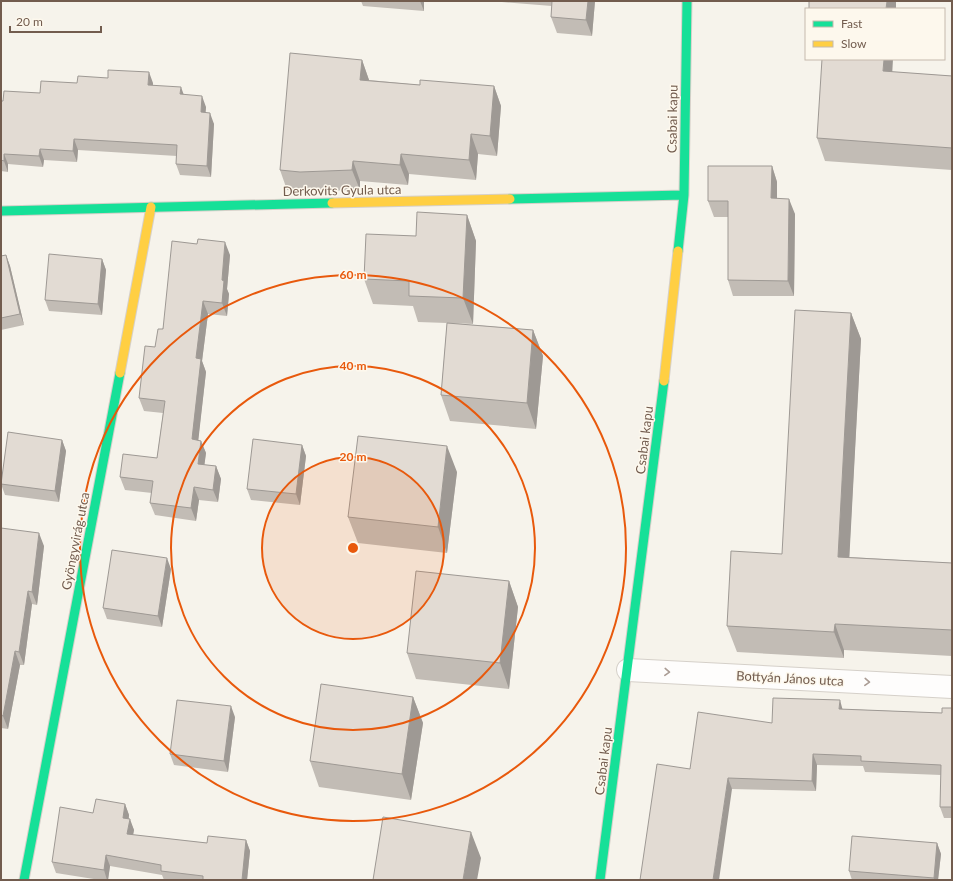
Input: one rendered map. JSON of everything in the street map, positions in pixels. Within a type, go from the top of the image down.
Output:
[{"type":"street","name":"Csabai kapu","points":[[600,880],[659,426],[684,196],[687,1]]},
{"type":"street","name":"Derkovits Gyula utca","points":[[1,211],[684,196]]},
{"type":"street","name":"Gyöngyvirág utca","points":[[24,880],[151,207]]},
{"type":"street","name":"Bottyán János utca","points":[[628,670],[952,686]]},
{"type":"building","points":[[552,1],[588,1],[586,20],[551,17]]},
{"type":"building","points":[[809,1],[887,1],[886,8],[809,8]]},
{"type":"building","points":[[290,53],[362,60],[360,80],[420,85],[420,80],[494,86],[490,136],[471,134],[469,160],[401,154],[400,165],[353,161],[352,170],[300,172],[280,170]]},
{"type":"building","points":[[822,60],[884,60],[883,71],[952,76],[952,148],[817,138]]},
{"type":"building","points":[[108,70],[149,72],[148,85],[181,87],[180,94],[202,96],[201,112],[210,113],[207,166],[176,164],[177,145],[74,139],[73,151],[40,149],[39,156],[4,154],[4,161],[1,160],[1,101],[3,101],[4,91],[40,93],[41,81],[77,83],[78,76],[108,78]]},
{"type":"building","points":[[708,166],[772,166],[771,198],[789,199],[788,281],[728,280],[728,201],[708,201]]},
{"type":"building","points":[[417,212],[467,215],[463,298],[409,296],[409,281],[364,279],[366,234],[416,236]]},
{"type":"building","points":[[198,239],[225,242],[222,280],[224,281],[222,303],[203,301],[196,358],[201,359],[192,439],[201,441],[198,464],[216,466],[213,490],[194,487],[191,508],[150,503],[153,481],[120,477],[123,454],[157,458],[165,401],[139,398],[145,346],[155,347],[158,329],[163,329],[172,241],[197,244]]},
{"type":"building","points":[[49,254],[102,259],[98,304],[45,300]]},
{"type":"building","points":[[6,255],[20,314],[1,318],[1,256]]},
{"type":"building","points":[[795,310],[851,313],[838,557],[952,563],[952,630],[835,624],[834,632],[727,626],[731,551],[782,554]]},
{"type":"building","points":[[447,323],[533,330],[527,403],[441,395]]},
{"type":"building","points":[[8,432],[62,440],[55,491],[1,484]]},
{"type":"building","points":[[358,436],[447,446],[438,527],[348,517]]},
{"type":"building","points":[[253,439],[302,445],[296,494],[247,489]]},
{"type":"building","points":[[1,528],[39,533],[32,592],[28,591],[19,652],[15,651],[3,716],[1,715]]},
{"type":"building","points":[[112,550],[167,558],[158,616],[103,608]]},
{"type":"building","points":[[416,571],[509,581],[500,663],[407,653]]},
{"type":"building","points":[[321,684],[413,697],[402,774],[310,761]]},
{"type":"building","points":[[773,698],[840,700],[839,709],[942,713],[942,708],[952,708],[952,807],[940,807],[941,765],[861,761],[861,756],[813,754],[812,781],[728,778],[713,880],[640,880],[657,764],[690,769],[698,712],[772,723]]},
{"type":"building","points":[[177,700],[231,706],[224,761],[170,754]]},
{"type":"building","points":[[96,799],[125,804],[123,818],[130,819],[127,834],[207,843],[208,836],[246,840],[242,880],[203,880],[203,876],[161,871],[161,865],[106,855],[104,870],[52,862],[60,807],[93,813]]},
{"type":"building","points":[[383,817],[471,832],[463,880],[373,880]]},
{"type":"building","points":[[852,836],[937,843],[934,878],[849,871]]},
{"type":"traffic: fast","points":[[678,251],[684,195],[687,1]]},
{"type":"traffic: fast","points":[[510,199],[684,195]]},
{"type":"traffic: fast","points":[[1,211],[332,203]]},
{"type":"traffic: fast","points":[[24,880],[120,373]]},
{"type":"traffic: fast","points":[[600,880],[664,381]]},
{"type":"traffic: slow","points":[[332,203],[510,199]]},
{"type":"traffic: slow","points":[[120,373],[151,207]]},
{"type":"traffic: slow","points":[[664,381],[678,251]]}]
